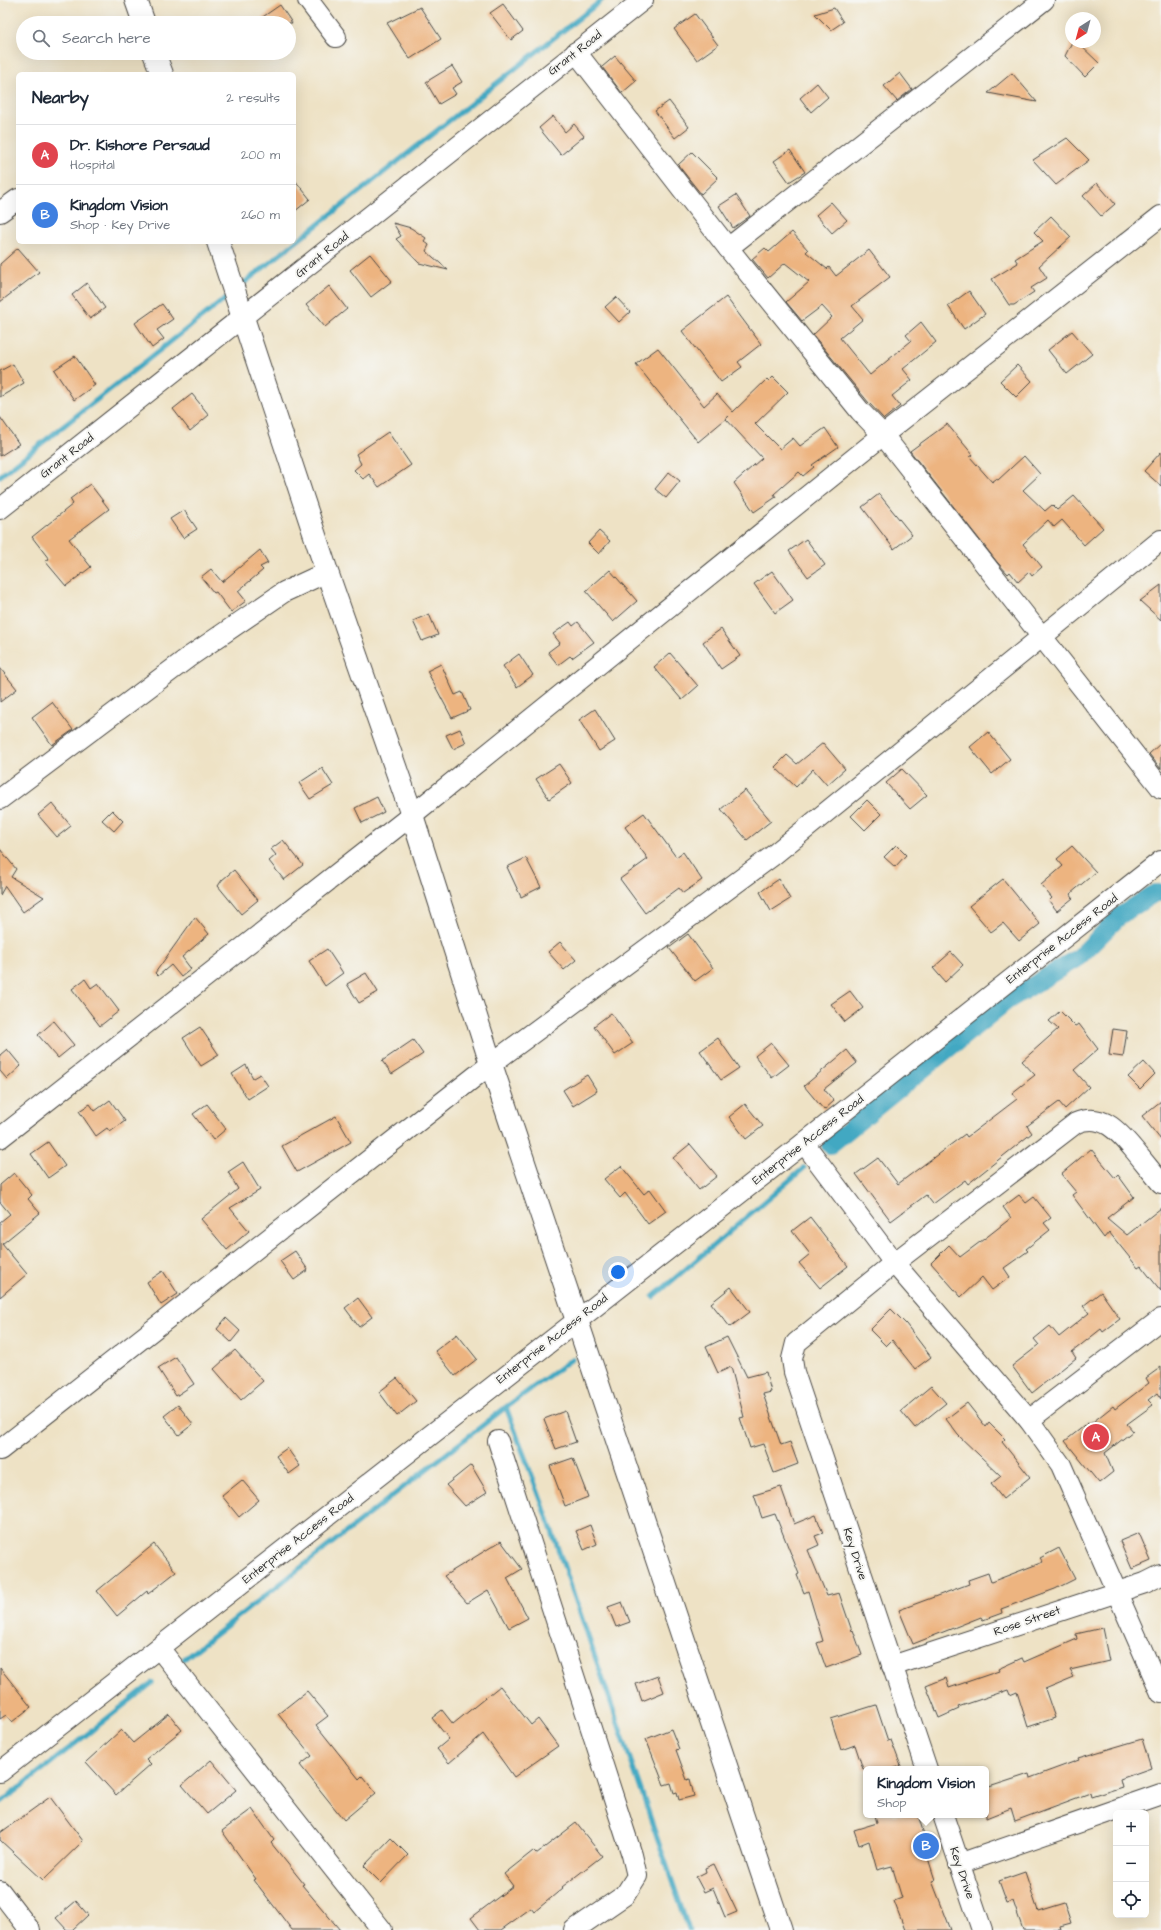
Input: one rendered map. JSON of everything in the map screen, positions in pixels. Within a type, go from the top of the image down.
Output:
[{"type":"main road","points":[[136,0],[142,16]]},
{"type":"main road","points":[[157,60],[161,72]]},
{"type":"main road","points":[[219,244],[327,572],[412,814],[492,1064],[781,1930]]},
{"type":"street","points":[[308,0],[336,37]]},
{"type":"street","name":"Grant Road","points":[[0,509],[643,0]]},
{"type":"street","points":[[728,248],[1044,0]]},
{"type":"street","points":[[576,52],[728,248],[860,411],[883,435],[1161,788]]},
{"type":"street","points":[[0,212],[16,201]]},
{"type":"street","points":[[0,1138],[412,814],[651,620],[1161,216]]},
{"type":"street","points":[[0,1450],[492,1064],[771,857],[1161,540]]},
{"type":"street","points":[[0,799],[189,657],[258,609],[284,592],[327,572]]},
{"type":"street","name":"Enterprise Access Road","points":[[0,1772],[1161,862]]},
{"type":"street","points":[[894,1263],[1076,1123],[1081,1121],[1099,1120],[1115,1128],[1161,1183]]},
{"type":"street","points":[[804,1143],[894,1263],[1029,1420],[1061,1465],[1161,1693]]},
{"type":"street","name":"Key Drive","points":[[894,1263],[800,1339],[793,1353],[793,1366],[926,1766]]},
{"type":"street","points":[[1029,1420],[1161,1319]]},
{"type":"street","points":[[498,1441],[632,1855],[637,1876],[625,1895],[574,1930]]},
{"type":"street","name":"Rose Street","points":[[892,1666],[1145,1583],[1161,1575]]},
{"type":"street","points":[[159,1648],[382,1930]]},
{"type":"street","points":[[959,1864],[1161,1794]]},
{"type":"street","name":"Key Drive","points":[[944,1818],[982,1930]]},
{"type":"street","points":[[0,1891],[30,1930]]},
{"type":"building","points":[[503,4],[523,31],[511,40],[490,13]]},
{"type":"building","points":[[280,5],[287,16],[264,16]]},
{"type":"building","points":[[420,7],[441,39],[410,59],[387,23]]},
{"type":"building","points":[[834,8],[843,22],[831,30],[815,14]]},
{"type":"building","points":[[695,14],[718,45],[697,60],[674,29]]},
{"type":"building","points":[[1069,48],[1083,48],[1099,63],[1085,77],[1065,56]]},
{"type":"building","points":[[615,56],[636,81],[622,93],[602,67]]},
{"type":"building","points":[[452,66],[462,82],[452,88],[456,94],[439,104],[426,82]]},
{"type":"building","points":[[900,73],[912,89],[897,101],[884,86]]},
{"type":"building","points":[[1012,73],[1037,102],[988,93]]},
{"type":"building","points":[[817,83],[828,97],[811,112],[800,98]]},
{"type":"building","points":[[669,101],[689,127],[675,138],[655,111]]},
{"type":"building","points":[[553,116],[565,132],[574,124],[584,136],[561,155],[539,128]]},
{"type":"building","points":[[1067,138],[1089,160],[1056,185],[1033,160]]},
{"type":"building","points":[[790,150],[805,172],[789,182],[774,161]]},
{"type":"building","points":[[692,152],[718,178],[701,194],[678,165]]},
{"type":"building","points":[[296,182],[310,199],[296,210]]},
{"type":"building","points":[[1097,183],[1115,204],[1101,216],[1083,196]]},
{"type":"building","points":[[736,195],[750,216],[733,228],[719,206]]},
{"type":"building","points":[[831,202],[847,220],[832,233],[816,215]]},
{"type":"building","points":[[1051,216],[1071,237],[1039,266],[1047,278],[1031,288],[1034,292],[1014,305],[1009,305],[992,279],[1018,263],[1015,259],[1043,241],[1034,232]]},
{"type":"building","points":[[393,223],[411,228],[426,238],[424,241],[429,245],[426,251],[448,270],[419,263],[396,239],[401,236]]},
{"type":"building","points":[[792,232],[808,250],[806,252],[827,269],[829,267],[836,276],[869,250],[890,277],[852,306],[863,319],[840,338],[870,375],[911,341],[906,335],[921,322],[936,342],[903,369],[912,380],[892,396],[900,406],[884,419],[813,335],[832,317],[822,306],[802,321],[786,302],[809,282],[785,263],[768,278],[752,259],[765,248],[769,252]]},
{"type":"building","points":[[18,248],[39,272],[0,302],[0,264]]},
{"type":"building","points":[[370,254],[392,281],[371,297],[350,270]]},
{"type":"building","points":[[87,283],[105,308],[90,319],[72,295]]},
{"type":"building","points":[[329,286],[347,309],[325,327],[306,305]]},
{"type":"building","points":[[969,291],[985,314],[964,329],[948,306]]},
{"type":"building","points":[[616,297],[630,312],[619,322],[605,307]]},
{"type":"building","points":[[726,297],[761,344],[738,362],[742,367],[721,382],[682,331]]},
{"type":"building","points":[[162,304],[173,319],[157,330],[164,339],[152,348],[135,323]]},
{"type":"building","points":[[1072,331],[1092,354],[1067,374],[1048,350]]},
{"type":"building","points":[[658,348],[704,406],[717,394],[733,412],[767,379],[769,381],[773,377],[788,392],[755,424],[780,449],[793,438],[800,446],[825,428],[838,447],[812,465],[814,467],[803,476],[799,472],[774,494],[776,497],[754,512],[734,483],[762,458],[726,419],[729,416],[698,442],[636,364]]},
{"type":"building","points":[[75,356],[95,385],[74,400],[54,370]]},
{"type":"building","points":[[13,364],[24,383],[0,397],[0,371]]},
{"type":"building","points":[[1017,365],[1032,381],[1016,397],[1000,381]]},
{"type":"building","points":[[192,394],[209,415],[190,431],[173,409]]},
{"type":"building","points":[[0,417],[19,444],[0,456]]},
{"type":"building","points":[[947,424],[973,455],[970,457],[992,482],[996,479],[998,480],[1024,456],[1040,474],[1023,490],[1045,511],[1052,505],[1057,510],[1074,496],[1103,528],[1084,545],[1062,520],[1054,527],[1048,520],[1023,544],[1042,567],[1032,576],[1029,572],[1018,582],[1010,572],[1008,574],[997,562],[910,451]]},
{"type":"building","points":[[388,432],[411,465],[379,487],[369,474],[363,479],[354,470],[361,464],[356,454]]},
{"type":"building","points":[[1161,452],[1161,486],[1144,471]]},
{"type":"building","points":[[669,472],[680,481],[666,498],[655,489]]},
{"type":"building","points":[[90,484],[109,509],[69,539],[91,567],[66,586],[45,561],[49,559],[32,537],[73,504],[70,499]]},
{"type":"building","points":[[879,494],[912,535],[894,549],[862,507]]},
{"type":"building","points":[[184,510],[197,529],[183,538],[170,519]]},
{"type":"building","points":[[599,531],[610,541],[599,554],[588,543]]},
{"type":"building","points":[[806,539],[825,565],[808,577],[789,551]]},
{"type":"building","points":[[260,550],[268,563],[260,567],[263,570],[238,591],[246,601],[231,612],[216,592],[214,593],[201,577],[211,569],[222,582]]},
{"type":"building","points":[[610,570],[637,601],[613,622],[586,591]]},
{"type":"building","points":[[772,571],[793,600],[775,613],[754,584]]},
{"type":"building","points":[[1161,585],[1161,620],[1140,601]]},
{"type":"building","points":[[429,614],[438,635],[422,641],[413,621]]},
{"type":"building","points":[[570,622],[573,626],[578,622],[594,642],[572,658],[570,656],[558,665],[548,652],[560,643],[553,634]]},
{"type":"building","points":[[721,629],[740,656],[721,669],[703,642]]},
{"type":"building","points":[[670,653],[698,686],[682,700],[654,667]]},
{"type":"building","points":[[519,654],[533,675],[517,687],[503,666]]},
{"type":"building","points":[[441,664],[455,695],[462,692],[470,710],[452,718],[427,671]]},
{"type":"building","points":[[0,668],[17,689],[0,702]]},
{"type":"building","points":[[52,702],[73,730],[52,745],[32,717]]},
{"type":"building","points":[[595,709],[615,741],[599,751],[579,720]]},
{"type":"building","points":[[460,729],[466,743],[453,749],[446,735]]},
{"type":"building","points":[[988,732],[1010,759],[992,774],[970,747]]},
{"type":"building","points":[[823,743],[845,769],[827,785],[813,769],[796,787],[775,767],[787,755],[797,764]]},
{"type":"building","points":[[1161,743],[1161,769],[1149,754]]},
{"type":"building","points":[[559,764],[572,783],[549,799],[536,779]]},
{"type":"building","points":[[322,768],[333,785],[310,799],[299,783]]},
{"type":"building","points":[[902,769],[927,795],[910,809],[886,783]]},
{"type":"building","points":[[745,790],[771,821],[747,840],[721,809]]},
{"type":"building","points":[[377,797],[384,812],[362,823],[355,808]]},
{"type":"building","points":[[867,800],[881,814],[865,830],[851,816]]},
{"type":"building","points":[[52,803],[71,826],[57,837],[38,815]]},
{"type":"building","points":[[112,810],[123,821],[114,831],[102,820]]},
{"type":"building","points":[[644,813],[676,857],[683,852],[702,880],[683,893],[679,888],[645,913],[620,879],[648,859],[625,827]]},
{"type":"building","points":[[283,840],[303,865],[284,880],[269,861],[276,855],[271,849]]},
{"type":"building","points":[[896,845],[906,855],[895,867],[884,857]]},
{"type":"building","points":[[1072,846],[1096,872],[1070,894],[1073,898],[1057,911],[1049,901],[1052,898],[1041,885],[1063,866],[1057,859]]},
{"type":"building","points":[[0,849],[16,869],[11,877],[44,897],[23,912],[5,886],[0,895]]},
{"type":"building","points":[[526,858],[541,887],[521,897],[507,867]]},
{"type":"building","points":[[234,870],[258,900],[241,914],[218,886],[222,880]]},
{"type":"building","points":[[779,879],[790,899],[771,911],[760,892]]},
{"type":"building","points":[[1003,879],[1040,924],[1019,941],[1003,923],[991,932],[969,906]]},
{"type":"building","points":[[195,917],[209,934],[182,957],[191,969],[181,977],[171,965],[158,976],[155,973]]},
{"type":"building","points":[[688,934],[713,968],[695,981],[669,948]]},
{"type":"building","points":[[560,942],[576,960],[564,970],[548,952]]},
{"type":"building","points":[[327,949],[343,973],[325,986],[309,961]]},
{"type":"building","points":[[951,952],[963,965],[945,982],[933,968]]},
{"type":"building","points":[[366,973],[378,992],[359,1003],[347,984]]},
{"type":"building","points":[[85,979],[91,988],[98,983],[119,1011],[100,1026],[72,989]]},
{"type":"building","points":[[850,991],[863,1008],[845,1022],[831,1004]]},
{"type":"building","points":[[1060,1011],[1075,1026],[1079,1024],[1098,1049],[1074,1070],[1089,1087],[1065,1109],[1059,1102],[1027,1126],[1032,1133],[968,1184],[965,1180],[933,1204],[926,1195],[891,1221],[856,1174],[878,1158],[898,1184],[965,1134],[967,1137],[1017,1099],[1012,1093],[1035,1075],[1022,1061],[1058,1029],[1049,1021]]},
{"type":"building","points":[[611,1013],[633,1043],[615,1055],[594,1026]]},
{"type":"building","points":[[54,1021],[74,1045],[58,1058],[38,1035]]},
{"type":"building","points":[[200,1027],[219,1055],[201,1066],[183,1038]]},
{"type":"building","points":[[1113,1029],[1127,1031],[1123,1057],[1109,1055]]},
{"type":"building","points":[[718,1038],[739,1068],[721,1080],[700,1051]]},
{"type":"building","points":[[413,1040],[423,1054],[392,1074],[382,1061]]},
{"type":"building","points":[[771,1043],[789,1065],[772,1078],[755,1056]]},
{"type":"building","points":[[7,1049],[21,1066],[7,1079],[0,1071],[0,1055]]},
{"type":"building","points":[[847,1050],[857,1063],[824,1089],[834,1101],[824,1110],[804,1086]]},
{"type":"building","points":[[1144,1062],[1155,1074],[1140,1089],[1128,1077]]},
{"type":"building","points":[[246,1065],[253,1078],[260,1074],[268,1086],[248,1099],[232,1074]]},
{"type":"building","points":[[587,1075],[597,1091],[573,1106],[563,1090]]},
{"type":"building","points":[[110,1100],[125,1121],[110,1132],[107,1128],[96,1136],[79,1111],[90,1104],[95,1111]]},
{"type":"building","points":[[1161,1101],[1161,1140],[1142,1116]]},
{"type":"building","points":[[207,1104],[226,1129],[213,1140],[193,1114]]},
{"type":"building","points":[[745,1104],[763,1126],[746,1139],[729,1117]]},
{"type":"building","points":[[336,1116],[351,1142],[297,1172],[282,1146]]},
{"type":"building","points":[[48,1142],[65,1166],[48,1178],[31,1154]]},
{"type":"building","points":[[690,1144],[717,1176],[699,1190],[673,1158]]},
{"type":"building","points":[[1091,1149],[1115,1178],[1118,1175],[1134,1197],[1107,1218],[1127,1235],[1161,1208],[1161,1291],[1141,1266],[1138,1268],[1109,1232],[1104,1238],[1072,1195],[1076,1192],[1061,1174]]},
{"type":"building","points":[[243,1162],[260,1190],[230,1208],[249,1231],[227,1250],[201,1219],[238,1189],[228,1172]]},
{"type":"building","points":[[621,1166],[644,1194],[650,1189],[666,1211],[648,1224],[625,1193],[620,1198],[604,1179]]},
{"type":"building","points":[[14,1173],[32,1195],[28,1199],[40,1213],[2,1244],[27,1274],[0,1297],[0,1222],[10,1214],[0,1202],[0,1185]]},
{"type":"building","points":[[1019,1195],[1026,1203],[1034,1197],[1051,1218],[1044,1223],[1050,1230],[1026,1249],[1028,1251],[1004,1268],[1010,1277],[992,1290],[982,1277],[961,1297],[931,1263],[949,1245],[960,1257],[988,1236],[1011,1218],[1003,1207]]},
{"type":"building","points":[[810,1217],[848,1266],[820,1288],[799,1263],[810,1254],[792,1231]]},
{"type":"building","points":[[295,1251],[308,1270],[294,1280],[280,1261]]},
{"type":"building","points":[[163,1271],[178,1294],[161,1305],[147,1282]]},
{"type":"building","points":[[731,1287],[750,1312],[730,1327],[711,1303]]},
{"type":"building","points":[[1101,1292],[1120,1319],[1103,1332],[1101,1329],[1072,1352],[1076,1358],[1032,1393],[1012,1366],[1039,1345],[1034,1339],[1050,1326],[1059,1337],[1089,1313],[1083,1306]]},
{"type":"building","points":[[358,1298],[372,1317],[359,1327],[345,1308]]},
{"type":"building","points":[[891,1309],[906,1324],[931,1357],[915,1369],[892,1340],[886,1346],[870,1330]]},
{"type":"building","points":[[226,1318],[240,1331],[231,1342],[217,1329]]},
{"type":"building","points":[[457,1334],[477,1359],[455,1376],[435,1351]]},
{"type":"building","points":[[727,1337],[747,1377],[766,1372],[771,1392],[763,1394],[781,1445],[790,1442],[798,1464],[774,1473],[763,1444],[750,1448],[740,1418],[744,1417],[731,1367],[718,1373],[706,1347]]},
{"type":"building","points":[[235,1350],[263,1381],[241,1400],[214,1369]]},
{"type":"building","points":[[176,1357],[194,1384],[176,1396],[158,1368]]},
{"type":"building","points":[[1161,1367],[1161,1399],[1157,1393],[1148,1400],[1153,1405],[1127,1424],[1133,1431],[1105,1453],[1113,1472],[1099,1483],[1065,1441],[1088,1423],[1089,1425],[1113,1406],[1115,1409],[1149,1383],[1146,1378]]},
{"type":"building","points":[[397,1378],[416,1401],[397,1416],[379,1392]]},
{"type":"building","points":[[931,1386],[946,1403],[915,1428],[901,1411]]},
{"type":"building","points":[[967,1403],[986,1427],[989,1423],[1005,1439],[1002,1442],[1030,1477],[1003,1499],[991,1484],[1001,1476],[958,1435],[946,1419]]},
{"type":"building","points":[[178,1405],[193,1424],[179,1435],[164,1416]]},
{"type":"building","points":[[565,1411],[576,1442],[556,1449],[544,1419]]},
{"type":"building","points":[[287,1448],[300,1466],[289,1474],[276,1456]]},
{"type":"building","points":[[573,1458],[588,1497],[565,1506],[550,1466]]},
{"type":"building","points":[[471,1465],[487,1492],[465,1506],[446,1485]]},
{"type":"building","points":[[242,1480],[259,1500],[239,1517],[222,1496]]},
{"type":"building","points":[[781,1487],[794,1524],[816,1515],[823,1533],[815,1536],[819,1545],[808,1550],[827,1596],[839,1593],[862,1655],[826,1668],[817,1643],[823,1641],[808,1591],[804,1593],[797,1575],[799,1574],[775,1514],[762,1518],[754,1495]]},
{"type":"building","points":[[590,1525],[597,1544],[584,1550],[576,1531]]},
{"type":"building","points":[[1139,1533],[1151,1561],[1132,1569],[1120,1541]]},
{"type":"building","points":[[501,1541],[522,1569],[507,1578],[528,1618],[509,1628],[488,1590],[467,1603],[444,1576]]},
{"type":"building","points":[[154,1544],[176,1572],[148,1594],[147,1591],[117,1616],[97,1591]]},
{"type":"building","points":[[1059,1548],[1075,1579],[1055,1589],[1001,1609],[1002,1613],[983,1620],[981,1617],[913,1644],[899,1610],[969,1584],[968,1580],[988,1573],[991,1582],[1043,1562],[1040,1558]]},
{"type":"building","points":[[622,1602],[630,1622],[616,1627],[608,1607]]},
{"type":"building","points":[[1102,1628],[1109,1661],[1070,1670],[1074,1677],[1045,1689],[1055,1718],[1028,1727],[1017,1692],[1010,1695],[1008,1690],[958,1707],[959,1709],[939,1718],[926,1686],[946,1678],[949,1688],[999,1671],[998,1669],[1022,1658],[1024,1662],[1077,1639],[1076,1634]]},
{"type":"building","points":[[0,1668],[31,1707],[12,1722],[6,1715],[0,1719]]},
{"type":"building","points":[[658,1676],[664,1692],[642,1701],[636,1684]]},
{"type":"building","points":[[500,1686],[531,1725],[538,1719],[558,1746],[514,1777],[483,1734],[449,1763],[437,1749],[449,1739],[432,1718],[442,1710],[453,1724]]},
{"type":"building","points":[[307,1691],[328,1716],[316,1725],[359,1779],[362,1776],[376,1793],[344,1820],[300,1765],[312,1756],[278,1714]]},
{"type":"building","points":[[876,1705],[888,1741],[891,1740],[901,1766],[863,1766],[863,1769],[855,1745],[841,1750],[831,1719]]},
{"type":"building","points":[[169,1714],[182,1730],[146,1759],[151,1764],[116,1795],[86,1762],[121,1730],[133,1743]]},
{"type":"building","points":[[671,1729],[679,1749],[676,1750],[687,1780],[690,1779],[694,1796],[679,1800],[677,1792],[674,1793],[671,1783],[664,1785],[646,1739]]},
{"type":"building","points":[[1142,1739],[1151,1768],[1120,1779],[1122,1787],[1091,1797],[1090,1793],[1015,1821],[1011,1808],[989,1817],[989,1787],[1029,1774],[1030,1778],[1079,1760],[1078,1758]]},
{"type":"building","points":[[211,1760],[236,1790],[207,1814],[182,1785]]},
{"type":"building","points":[[50,1797],[83,1841],[43,1880],[0,1840],[0,1833]]},
{"type":"building","points":[[252,1809],[274,1840],[271,1843],[304,1884],[302,1885],[340,1930],[292,1930],[254,1880],[256,1879],[222,1831]]},
{"type":"building","points":[[876,1818],[919,1818],[930,1854],[927,1855],[935,1880],[932,1881],[951,1930],[905,1930],[894,1901],[902,1898],[892,1866],[877,1870],[869,1841],[859,1845],[854,1830],[877,1823]]},
{"type":"building","points":[[576,1823],[602,1856],[562,1887],[563,1888],[534,1912],[531,1908],[501,1930],[480,1930],[471,1918],[513,1886],[504,1874],[533,1851],[536,1854]]},
{"type":"building","points":[[391,1838],[408,1855],[381,1883],[364,1866]]},
{"type":"building","points":[[714,1864],[737,1912],[725,1917],[713,1888],[704,1892],[696,1877],[706,1872],[705,1868]]},
{"type":"building","points":[[1025,1872],[1038,1911],[1064,1903],[1071,1924],[1060,1927],[1061,1930],[1023,1930],[1013,1901],[1007,1903],[999,1881]]},
{"type":"building","points":[[76,1901],[88,1915],[72,1930],[67,1930],[56,1918]]},
{"type":"waterway","points":[[296,242],[602,0]]},
{"type":"waterway","points":[[239,287],[293,244]]},
{"type":"waterway","points":[[0,476],[230,295]]},
{"type":"waterway","points":[[830,1145],[1007,1001],[1079,957],[1121,915],[1155,893],[1161,893]]},
{"type":"waterway","points":[[653,1297],[804,1168]]},
{"type":"waterway","points":[[184,1659],[506,1407],[572,1359]]},
{"type":"waterway","points":[[506,1407],[544,1508],[689,1930]]},
{"type":"waterway","points":[[0,1803],[152,1683]]},
{"type":"place","name":"Dr. Kishore Persaud","points":[[1096,1437]]},
{"type":"place","name":"Kingdom Vision","points":[[926,1846]]}]
